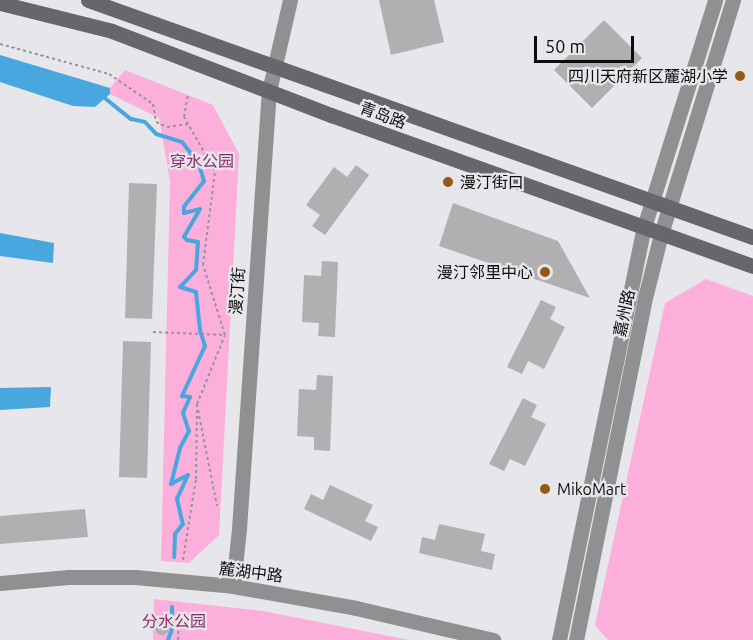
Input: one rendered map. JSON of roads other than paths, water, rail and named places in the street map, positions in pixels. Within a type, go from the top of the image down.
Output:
[{"type":"main road","name":"青岛路","points":[[88,0],[650,203],[753,237]]},
{"type":"main road","name":"青岛路","points":[[0,3],[112,31],[269,91],[753,266]]},
{"type":"street","name":"漫汀街","points":[[233,586],[239,529],[269,91],[290,0]]},
{"type":"street","name":"嘉州路","points":[[559,640],[644,227],[716,0]]},
{"type":"street","name":"嘉州路","points":[[576,640],[646,294],[669,209],[734,0]]},
{"type":"street","name":"麓湖中路","points":[[0,583],[69,577],[135,577],[233,586],[356,608],[493,640]]},
{"type":"water","points":[[0,55],[110,88],[110,94],[95,107],[73,106],[0,82]]},
{"type":"water","points":[[0,233],[54,243],[53,263],[0,256]]},
{"type":"water","points":[[51,387],[50,407],[0,410],[0,388]]},
{"type":"waterway","points":[[101,95],[131,119],[145,122],[156,134],[182,142],[199,164],[204,181],[184,207],[184,213],[200,209],[184,237],[187,240],[198,242],[196,270],[180,287],[196,292],[200,330],[205,346],[182,396],[190,397],[183,413],[189,431],[180,448],[171,484],[188,475],[177,499],[183,524],[175,534],[174,557]]},
{"type":"waterway","points":[[168,640],[172,629],[172,607]]},
{"type":"place","name":"四川天府新区麓湖小学","points":[[740,76]]},
{"type":"place","name":"漫汀街口","points":[[448,182]]},
{"type":"place","name":"漫汀邻里中心","points":[[545,272]]},
{"type":"place","name":"MikoMart","points":[[545,489]]},
{"type":"park label","name":"穿水公园","points":[[202,161]]},
{"type":"park label","name":"分水公园","points":[[174,621]]}]
